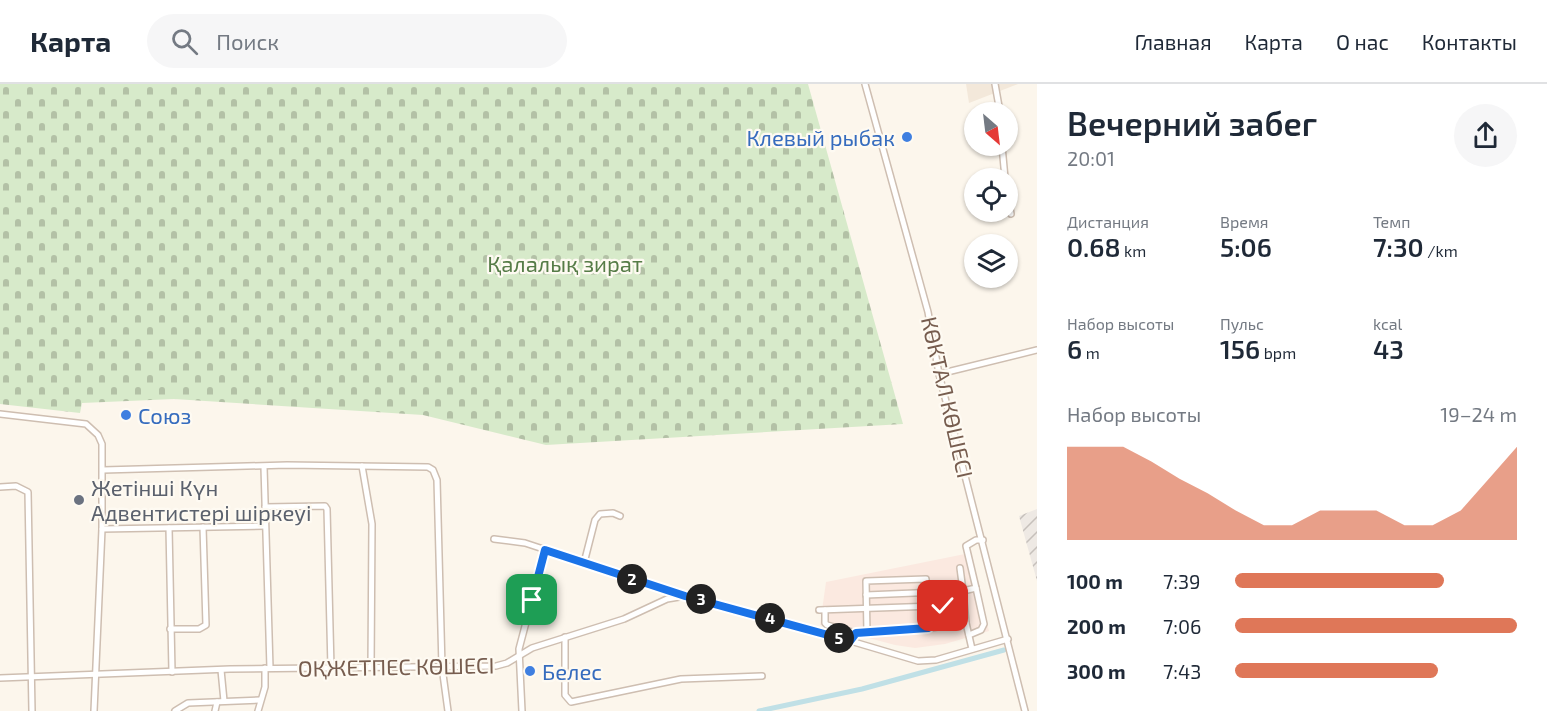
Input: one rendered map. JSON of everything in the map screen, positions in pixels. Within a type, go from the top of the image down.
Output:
[{"type":"street","name":"КӨКТАЛ КӨШЕСІ","points":[[865,84],[928,312],[939,374],[1025,711]]},
{"type":"street","points":[[995,84],[998,102]]},
{"type":"street","points":[[939,374],[1037,350]]},
{"type":"street","points":[[0,414],[86,424],[99,435],[103,470],[102,529],[94,711]]},
{"type":"street","points":[[103,470],[264,466],[428,467],[433,470],[438,480],[442,667],[448,711]]},
{"type":"street","points":[[258,711],[266,687],[268,668],[264,466]]},
{"type":"street","points":[[362,466],[372,524],[371,666]]},
{"type":"street","points":[[0,487],[16,486],[28,492],[32,711]]},
{"type":"street","points":[[265,507],[325,506],[327,509],[331,668]]},
{"type":"street","points":[[585,563],[595,520],[600,514],[620,516]]},
{"type":"street","points":[[102,529],[266,526]]},
{"type":"street","points":[[170,629],[199,629],[206,625],[203,527]]},
{"type":"street","points":[[169,528],[172,672]]},
{"type":"street","points":[[494,539],[525,543],[685,596],[918,661],[936,660],[1008,639]]},
{"type":"street","points":[[969,635],[981,630],[984,624],[966,546],[976,540],[983,540]]},
{"type":"street","points":[[522,711],[518,656],[545,550]]},
{"type":"street","points":[[960,568],[966,623],[972,649]]},
{"type":"street","points":[[867,633],[866,581],[925,578],[928,592],[928,628]]},
{"type":"street","points":[[866,595],[963,591],[976,588]]},
{"type":"street","name":"ОҚЖЕТПЕС КӨШЕСІ","points":[[0,678],[95,676],[221,669],[502,665],[532,648],[624,619],[667,599],[685,596]]},
{"type":"street","points":[[964,605],[822,610],[827,626],[856,633],[966,623]]},
{"type":"street","points":[[850,641],[856,633]]},
{"type":"street","points":[[566,638],[565,695],[571,702],[681,679],[762,675]]},
{"type":"street","points":[[215,711],[220,702],[221,669]]},
{"type":"street","points":[[175,711],[188,703],[260,700]]},
{"type":"shaded area","points":[[966,84],[1018,84],[972,102],[969,102]]},
{"type":"shaded area","points":[[1037,509],[1037,581],[1019,516]]},
{"type":"shaded area","points":[[970,553],[989,631],[945,644],[915,648],[820,625],[826,582]]},
{"type":"green space","name":"Қалалық зират","points":[[0,84],[808,84],[903,424],[546,445],[423,415],[174,399],[82,403],[80,413],[0,404]]},
{"type":"waterway","points":[[759,711],[862,689],[1004,650]]},
{"type":"place","name":"Клевый рыбак","points":[[907,137]]},
{"type":"place","name":"Союз","points":[[126,415]]},
{"type":"place","name":"Жетінші Күн Адвентистері шіркеуі","points":[[79,500]]},
{"type":"place","name":"Белес","points":[[530,671]]},
{"type":"route","points":[[532,600],[545,550],[685,596],[850,641],[856,633],[928,628],[928,607],[943,606]]}]
